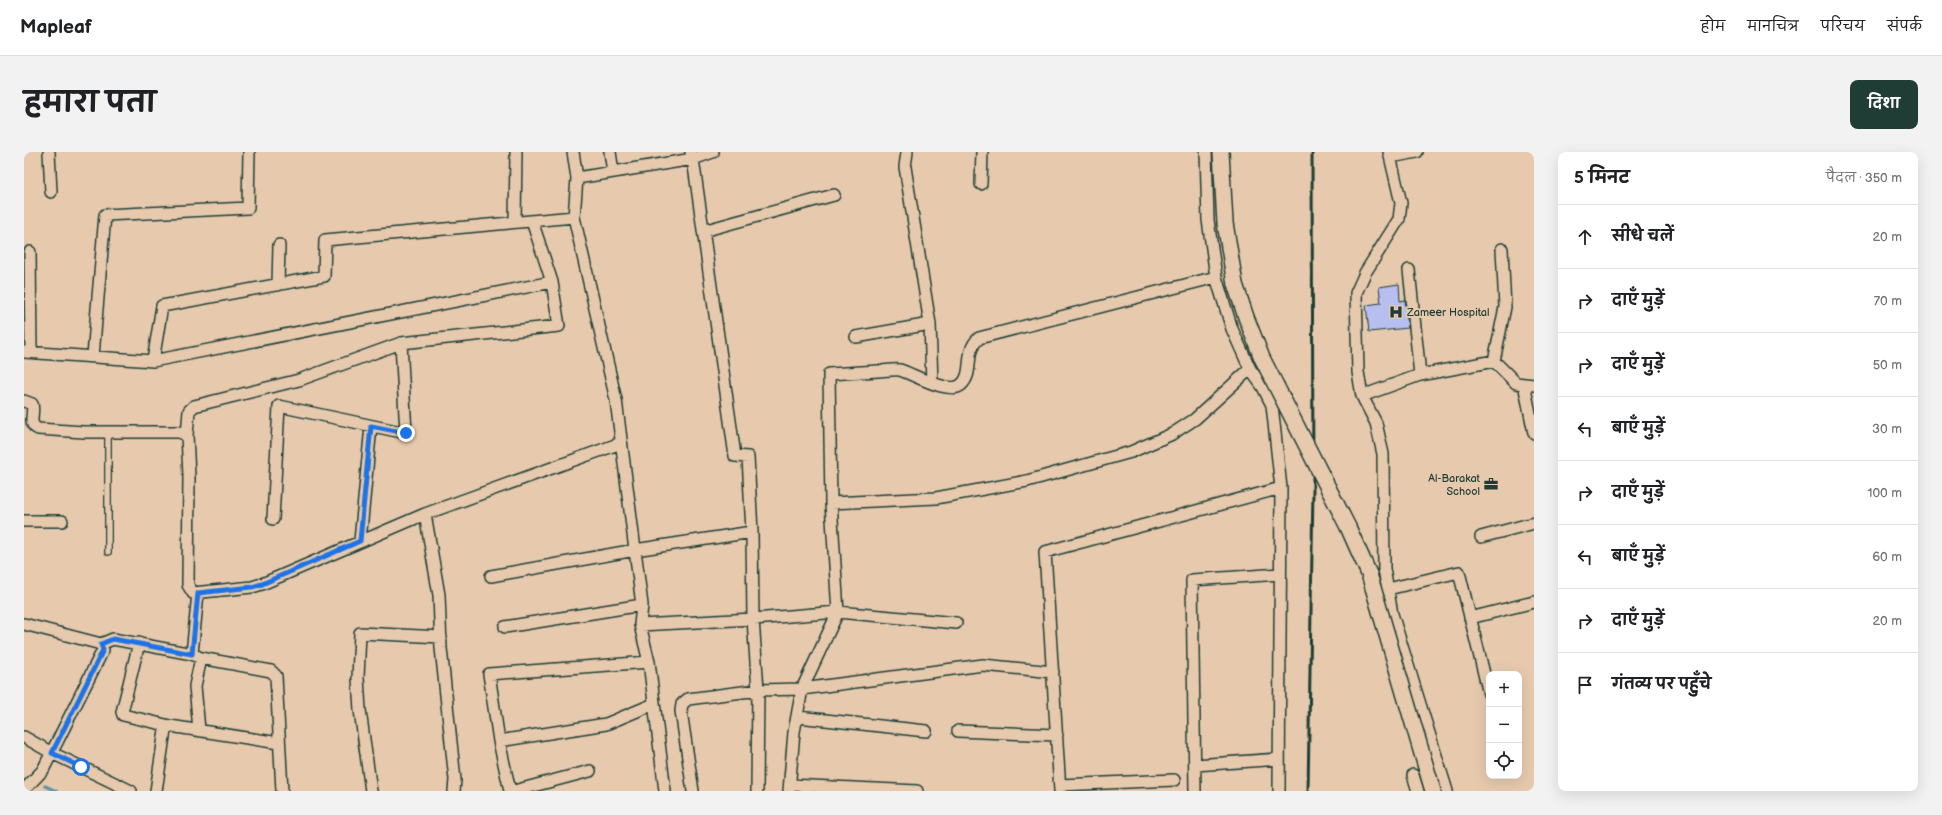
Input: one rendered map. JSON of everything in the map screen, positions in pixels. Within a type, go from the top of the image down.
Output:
[{"type":"main road","points":[[1221,152],[1225,223],[1235,284],[1246,318],[1262,358],[1348,527],[1369,574],[1433,791]]},
{"type":"street","points":[[49,152],[51,192]]},
{"type":"street","points":[[93,356],[104,215],[248,208],[249,152]]},
{"type":"street","points":[[515,222],[516,152]]},
{"type":"street","points":[[572,152],[577,178],[574,217],[616,400],[642,605],[640,625],[649,662],[665,791]]},
{"type":"street","points":[[610,152],[613,172]]},
{"type":"street","points":[[577,178],[713,152]]},
{"type":"street","points":[[907,152],[905,167],[930,324],[932,383]]},
{"type":"street","points":[[981,184],[982,152]]},
{"type":"street","points":[[1206,152],[1208,220],[1216,277],[1232,329],[1250,369],[1263,387],[1272,406],[1281,488],[1279,791]]},
{"type":"street","points":[[1417,152],[1390,155],[1401,203],[1398,219],[1365,274],[1356,293],[1358,372],[1362,396],[1376,423],[1383,454],[1384,568],[1392,614],[1447,791]]},
{"type":"street","points":[[692,155],[735,456],[748,457],[752,532],[753,619],[758,690],[757,791]]},
{"type":"street","points":[[703,230],[834,194]]},
{"type":"street","points":[[153,361],[162,306],[324,276],[325,240],[574,217]]},
{"type":"street","points":[[532,220],[552,282],[559,326],[401,343],[299,380],[194,406],[189,411],[187,435],[189,476],[188,585],[193,593],[198,593],[252,587],[262,584],[425,514],[621,443]]},
{"type":"street","points":[[278,284],[279,245]]},
{"type":"street","points":[[1494,362],[1505,307],[1502,249]]},
{"type":"street","points":[[30,252],[27,352],[153,361],[552,282]]},
{"type":"street","points":[[1409,270],[1420,375]]},
{"type":"street","points":[[917,791],[790,788],[794,732],[802,689],[838,612],[831,503],[829,374],[898,370],[932,383],[952,388],[960,386],[967,377],[970,351],[974,343],[979,338],[1216,277]]},
{"type":"street","points":[[856,338],[930,324]]},
{"type":"street","points":[[273,519],[279,406],[406,433],[401,343]]},
{"type":"street","points":[[1362,396],[1420,375],[1494,362]]},
{"type":"street","points":[[1494,362],[1516,383],[1529,384],[1534,433]]},
{"type":"street","points":[[831,503],[936,498],[1027,481],[1131,452],[1172,434],[1195,419],[1250,369]]},
{"type":"street","points":[[24,401],[32,404],[32,423],[34,427],[38,429],[108,432],[179,432],[187,435]]},
{"type":"street","points":[[360,541],[371,426]]},
{"type":"street","points":[[1174,780],[1060,788],[1045,552],[1281,488]]},
{"type":"street","points":[[425,514],[439,595],[441,637],[455,780],[454,791]]},
{"type":"street","points":[[24,521],[62,521]]},
{"type":"street","points":[[1481,537],[1534,523]]},
{"type":"street","points":[[491,576],[635,550],[752,532]]},
{"type":"street","points":[[1388,589],[1459,572],[1486,682]]},
{"type":"street","points":[[1194,791],[1195,766],[1192,580],[1280,574]]},
{"type":"street","points":[[198,593],[195,686],[199,730]]},
{"type":"street","points":[[1470,618],[1534,602]]},
{"type":"street","points":[[505,628],[642,605]]},
{"type":"street","points":[[640,625],[753,619],[838,612],[956,623]]},
{"type":"street","points":[[24,624],[101,644],[113,639],[274,672],[277,679],[278,743],[282,791]]},
{"type":"street","points":[[371,791],[360,710],[358,670],[360,633],[441,637]]},
{"type":"street","points":[[24,790],[38,777],[52,753],[103,650],[101,644]]},
{"type":"street","points":[[139,644],[122,712],[123,715],[170,726],[278,743]]},
{"type":"street","points":[[510,791],[499,742],[489,674],[649,662]]},
{"type":"street","points":[[693,791],[681,711],[682,704],[688,699],[696,696],[758,690],[802,689],[983,665],[1053,672]]},
{"type":"street","points":[[499,742],[606,724],[654,704]]},
{"type":"street","points":[[798,717],[926,731]]},
{"type":"street","points":[[156,791],[165,730],[170,726]]},
{"type":"street","points":[[958,731],[1057,735]]},
{"type":"street","points":[[24,737],[52,753],[131,791]]},
{"type":"street","points":[[1195,766],[1279,759]]},
{"type":"street","points":[[514,791],[590,771]]},
{"type":"street","points":[[1413,775],[1418,791]]},
{"type":"lane","points":[[108,432],[108,552]]},
{"type":"building","points":[[1399,284],[1400,301],[1405,300],[1408,328],[1369,332],[1366,305],[1381,303],[1379,287]]},
{"type":"waterway","points":[[45,786],[56,791]]},
{"type":"railway","points":[[1308,791],[1313,490],[1312,152]]},
{"type":"place","name":"Zameer Hospital","points":[[1396,312]]},
{"type":"place","name":"Al-Barakat School","points":[[1491,484]]},
{"type":"route","points":[[81,767],[52,753],[103,650],[101,644],[113,639],[192,654],[191,651],[198,593],[252,587],[262,584],[360,541],[371,426],[406,433]]}]
